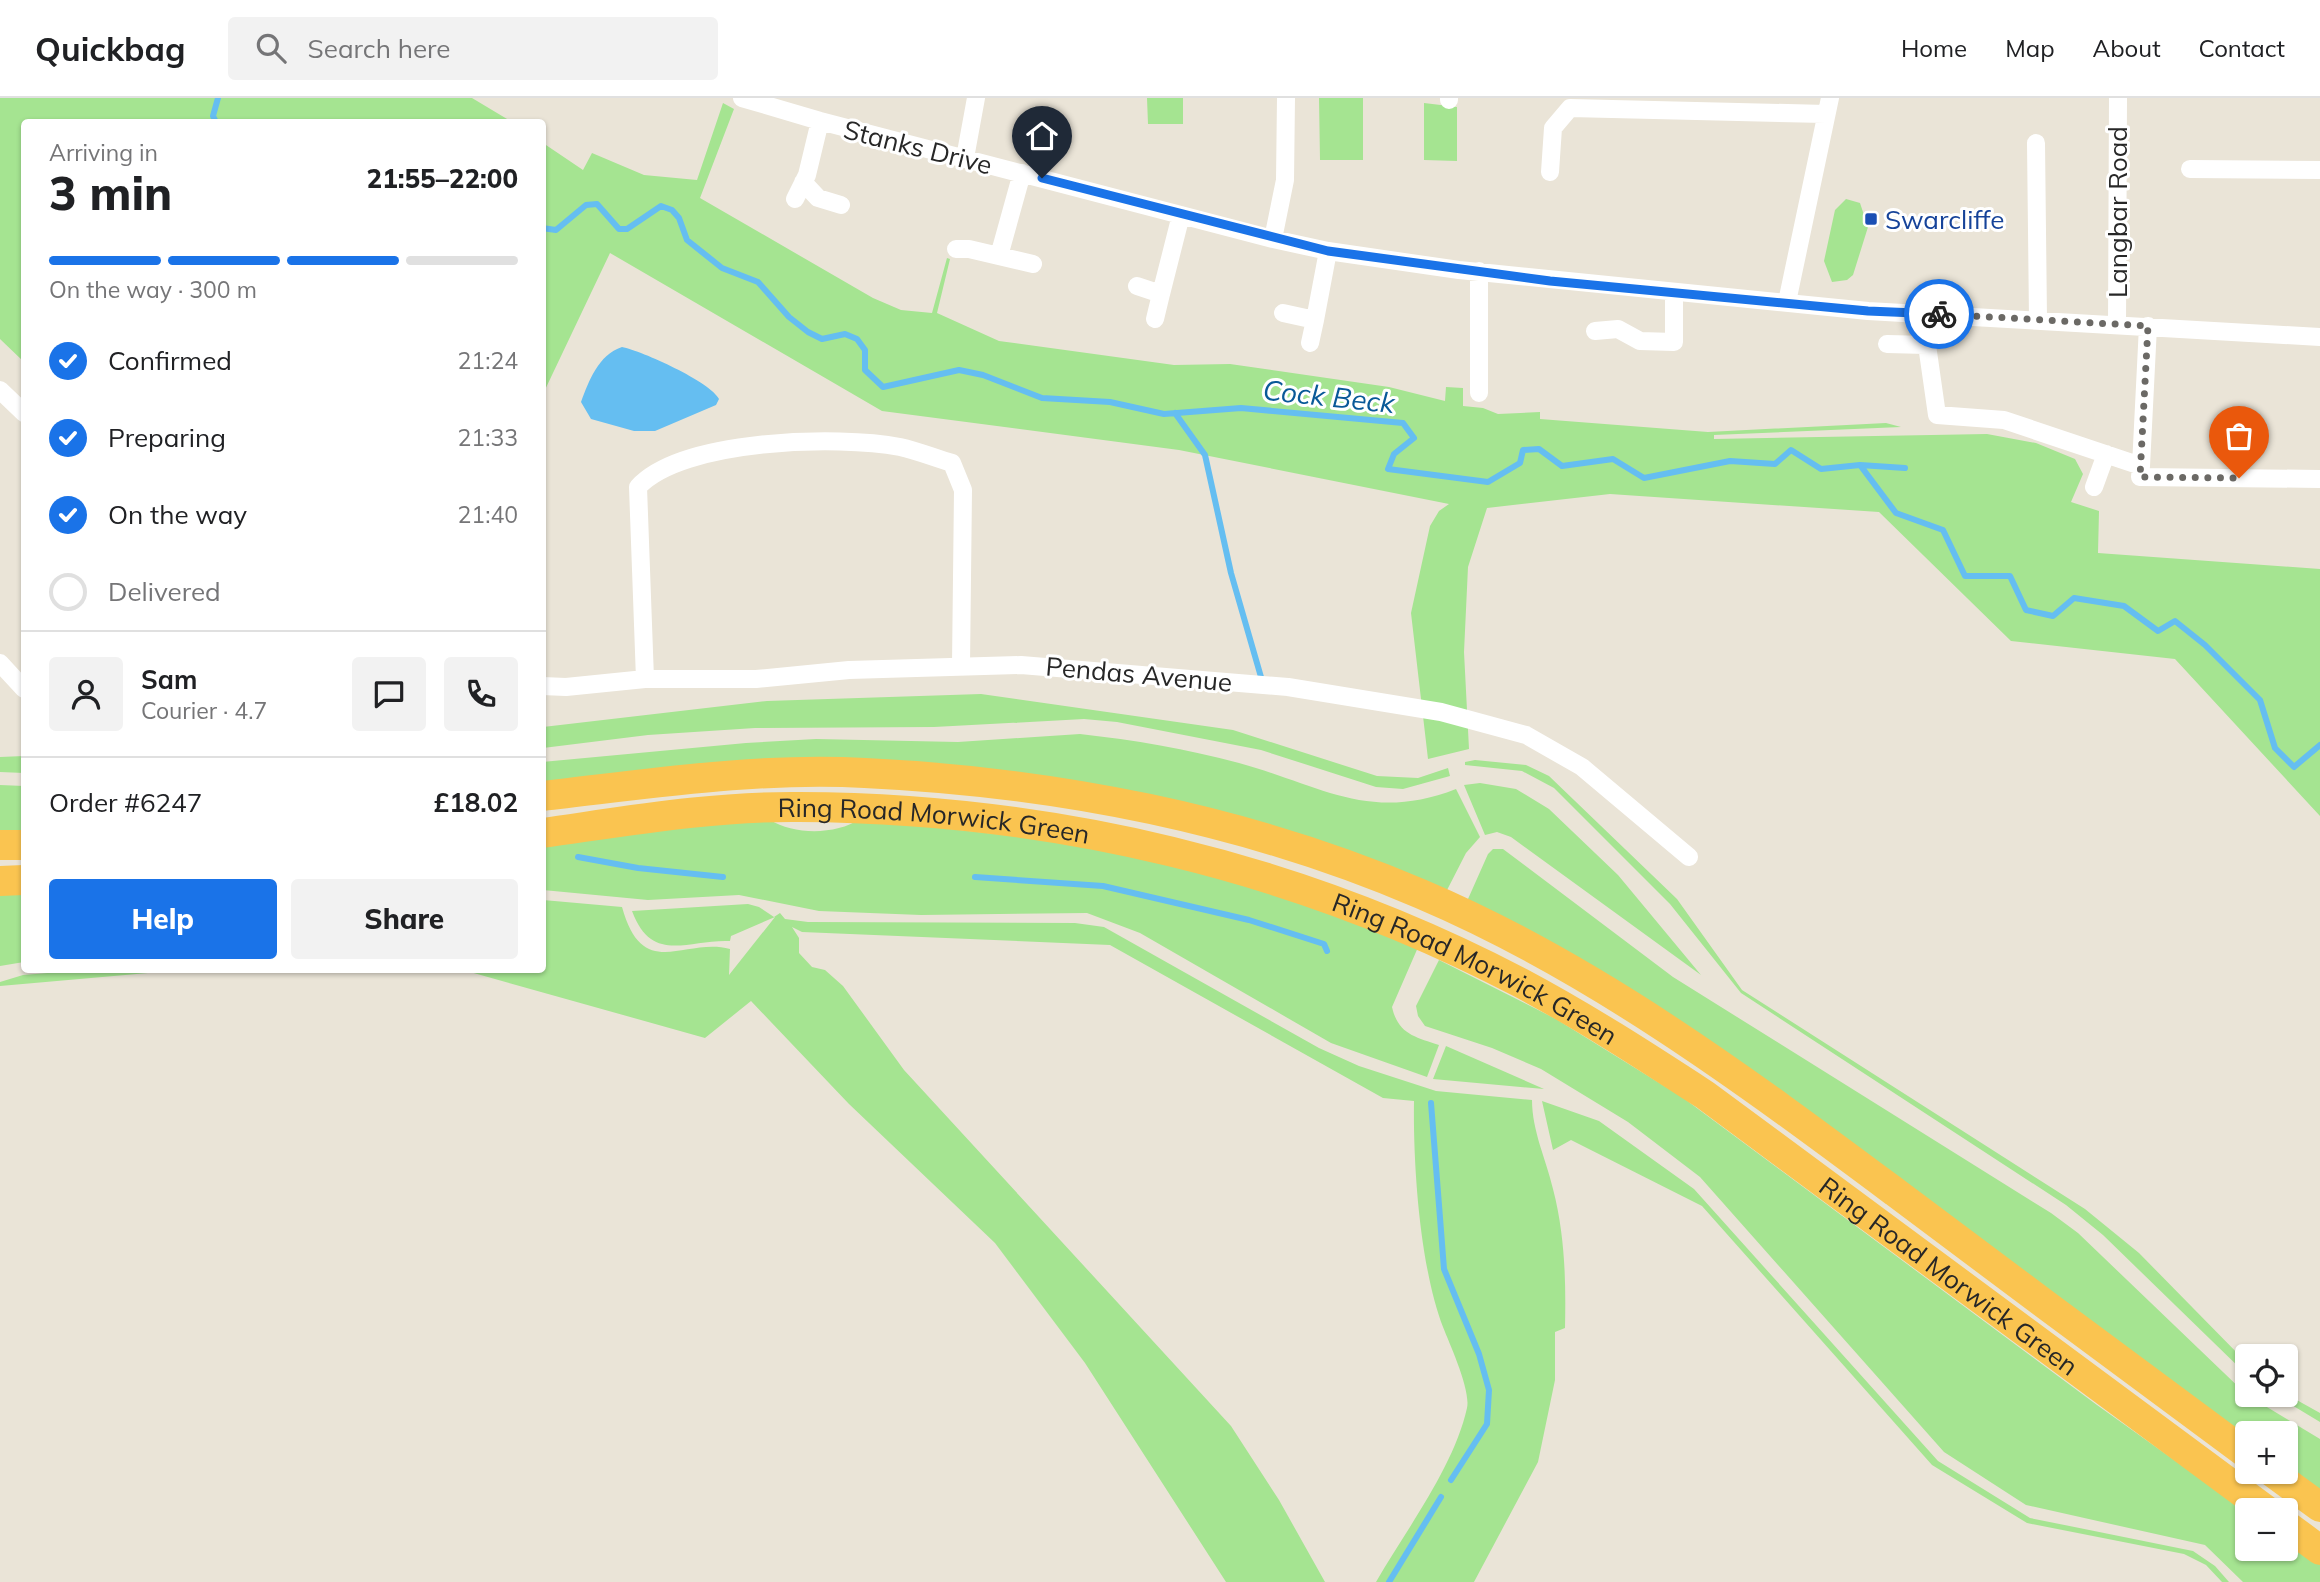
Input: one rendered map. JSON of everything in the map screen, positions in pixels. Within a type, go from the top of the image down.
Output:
[{"type":"highway","name":"Ring Road Morwick Green","points":[[546,796],[740,774],[861,772],[998,783],[1113,802],[1263,836],[1419,892],[1503,932],[1669,1031],[1791,1114],[2235,1445]]},
{"type":"highway","name":"Ring Road Morwick Green","points":[[546,832],[693,812],[797,807],[892,810],[1017,821],[1114,837],[1211,860],[1339,901],[1520,982],[1612,1034],[1705,1095],[2250,1498]]},
{"type":"highway","points":[[0,845],[21,845]]},
{"type":"highway","points":[[0,881],[21,880]]},
{"type":"highway","points":[[2288,1484],[2320,1507]]},
{"type":"highway","points":[[2298,1534],[2320,1550]]},
{"type":"street","name":"Stanks Drive","points":[[742,98],[820,121],[1328,251],[1674,293],[1868,311],[2320,337]]},
{"type":"street","points":[[965,158],[976,98]]},
{"type":"street","points":[[1273,239],[1284,180],[1286,98]]},
{"type":"street","name":"Langbar Road","points":[[2117,325],[2118,98]]},
{"type":"street","points":[[1550,172],[1553,128],[1570,108],[1682,104],[1828,106],[1787,302]]},
{"type":"street","points":[[795,199],[803,182],[820,121]]},
{"type":"street","points":[[2036,143],[2038,319]]},
{"type":"street","points":[[2190,169],[2320,170]]},
{"type":"street","points":[[999,256],[1023,173]]},
{"type":"street","points":[[803,182],[818,198],[841,205]]},
{"type":"street","points":[[1155,319],[1181,215]]},
{"type":"street","points":[[956,249],[1033,264]]},
{"type":"street","points":[[1310,343],[1328,251]]},
{"type":"street","points":[[1479,271],[1479,393]]},
{"type":"street","points":[[1137,286],[1161,294]]},
{"type":"street","points":[[1595,331],[1618,329],[1640,341],[1674,342],[1674,293]]},
{"type":"street","points":[[1283,313],[1315,320]]},
{"type":"street","points":[[2148,326],[2140,477],[2320,479]]},
{"type":"street","points":[[1887,344],[1927,345],[1937,415],[2004,420],[2141,466]]},
{"type":"street","points":[[0,390],[21,410]]},
{"type":"street","points":[[645,679],[638,487],[648,475],[699,455],[745,445],[803,441],[899,447],[951,463],[964,490],[961,665]]},
{"type":"street","points":[[2094,487],[2106,454]]},
{"type":"street","points":[[0,663],[21,685]]},
{"type":"street","name":"Pendas Avenue","points":[[546,686],[566,687],[645,679],[756,679],[849,670],[961,665],[1021,665],[1275,686],[1454,715],[1527,734],[1582,767],[1689,858]]},
{"type":"green space","points":[[0,98],[472,98],[507,119],[21,119],[21,359],[0,339]]},
{"type":"green space","points":[[1147,98],[1183,98],[1183,124],[1148,124]]},
{"type":"green space","points":[[1319,98],[1363,98],[1363,160],[1320,160]]},
{"type":"green space","points":[[723,103],[734,109],[700,198],[873,298],[901,310],[932,313],[947,258],[950,259],[937,313],[999,341],[1174,365],[1230,364],[1389,387],[1445,401],[1446,387],[1463,388],[1463,406],[1483,408],[1498,414],[1540,412],[1540,419],[1708,432],[1886,423],[1901,427],[1714,435],[1714,439],[1987,434],[2036,443],[2075,459],[2083,474],[2071,502],[2099,511],[2098,553],[2320,569],[2320,816],[2175,659],[2011,641],[1879,512],[1610,494],[1487,508],[1468,567],[1464,652],[1469,749],[1428,759],[1411,613],[1430,526],[1439,511],[1449,504],[1179,450],[882,411],[610,253],[546,388],[546,145],[583,170],[592,153],[644,175],[697,180]]},
{"type":"green space","points":[[1424,103],[1457,107],[1457,161],[1424,160]]},
{"type":"green space","points":[[1846,199],[1860,203],[1868,227],[1853,275],[1847,280],[1832,282],[1824,261],[1835,210]]},
{"type":"green space","points":[[981,694],[1233,730],[1377,776],[1418,778],[1448,768],[1450,776],[1403,789],[1376,787],[1261,750],[1117,722],[1084,719],[934,727],[755,728],[648,735],[546,748],[546,727],[767,701]]},
{"type":"green space","points":[[1080,734],[1140,742],[1239,763],[1320,790],[1370,802],[1425,799],[1456,789],[1480,837],[1466,853],[1445,894],[1082,782],[546,782],[546,762],[816,739],[958,742]]},
{"type":"green space","points":[[21,756],[21,773],[0,772],[0,757]]},
{"type":"green space","points":[[1475,760],[1526,765],[1549,776],[1677,899],[1742,990],[2085,1209],[2139,1253],[2235,1351],[2235,1363],[2103,1235],[2066,1205],[1741,993],[1670,904],[1554,788],[1522,771],[1465,765],[1465,762]]},
{"type":"green space","points":[[1480,783],[1516,789],[1549,809],[1618,875],[1701,975],[1511,837],[1497,832],[1485,835],[1464,785]]},
{"type":"green space","points":[[0,785],[21,786],[21,832],[0,832]]},
{"type":"green space","points":[[860,819],[1104,846],[1273,890],[1419,945],[1392,1007],[1403,1029],[1415,1037],[1439,1045],[1427,1077],[1331,1043],[1140,933],[1087,913],[921,915],[819,911],[739,895],[648,900],[546,890],[546,840],[770,820],[791,828],[815,831],[850,824]]},
{"type":"green space","points":[[1493,849],[1503,849],[1673,977],[2051,1213],[2078,1233],[2235,1383],[2235,1407],[2267,1407],[2290,1421],[2235,1421],[2235,1429],[1468,899],[1488,854]]},
{"type":"green space","points":[[21,891],[21,962],[0,966],[0,892]]},
{"type":"green space","points":[[546,900],[622,907],[631,930],[641,944],[653,951],[713,947],[730,949],[729,975],[775,917],[731,936],[730,941],[673,946],[650,938],[640,928],[632,911],[748,904],[759,907],[774,917],[780,913],[785,919],[808,922],[1075,923],[1104,927],[1319,1048],[1359,1066],[1436,1091],[1532,1100],[1537,1134],[1560,1224],[1565,1275],[1565,1328],[1555,1332],[1555,1380],[1538,1462],[1474,1582],[1376,1582],[1428,1498],[1452,1453],[1467,1408],[1466,1390],[1435,1303],[1423,1246],[1415,1155],[1414,1101],[1383,1098],[1110,945],[802,932],[792,927],[799,938],[799,953],[812,967],[825,970],[843,986],[904,1070],[1231,1426],[1279,1500],[1325,1582],[1226,1582],[1085,1363],[995,1243],[849,1104],[751,1001],[705,1038],[474,973],[546,973]]},
{"type":"green space","points":[[1439,960],[1556,1019],[1682,1097],[2097,1405],[2235,1503],[2235,1561],[2298,1561],[2298,1547],[2320,1563],[2320,1582],[2243,1582],[2205,1545],[2026,1505],[1944,1452],[1700,1177],[1628,1122],[1541,1069],[1492,1048],[1425,1026],[1418,1016],[1416,1006]]},
{"type":"green space","points":[[148,973],[0,986],[0,982],[23,975]]},
{"type":"green space","points":[[1446,1046],[1544,1089],[1433,1079]]},
{"type":"green space","points":[[1542,1101],[1599,1121],[1694,1189],[1938,1461],[2030,1518],[2193,1551],[2215,1566],[2229,1582],[2222,1582],[2206,1565],[2184,1554],[2027,1523],[1932,1465],[1702,1206],[1571,1140],[1553,1150]]},
{"type":"green space","points":[[2298,1401],[2320,1413],[2320,1422],[2295,1407],[2298,1407]]},
{"type":"green space","points":[[2298,1426],[2320,1439],[2320,1492],[2298,1475]]},
{"type":"water","points":[[622,347],[659,361],[703,384],[719,399],[716,405],[655,431],[634,431],[591,419],[581,402],[587,386],[601,362]]},
{"type":"waterway","name":"Cock Beck","points":[[214,119],[218,98]]},
{"type":"waterway","name":"Cock Beck","points":[[546,229],[556,230],[586,205],[597,204],[619,229],[627,229],[661,206],[672,210],[679,218],[687,240],[722,268],[758,282],[789,317],[808,332],[822,339],[845,334],[857,339],[865,350],[865,370],[883,387],[959,370],[983,375],[1042,398],[1110,402],[1164,414],[1241,408],[1403,423],[1414,438],[1394,454],[1388,469],[1488,482],[1520,463],[1523,450],[1539,449],[1562,466],[1613,459],[1644,478],[1730,461],[1775,464],[1791,450],[1821,469],[1860,465],[1896,513],[1943,530],[1965,576],[2010,576],[2026,610],[2053,616],[2074,598],[2124,606],[2158,631],[2175,621],[2205,645],[2260,700],[2275,748],[2294,767],[2320,745]]},
{"type":"waterway","points":[[1175,413],[1205,455],[1231,573],[1261,677]]},
{"type":"waterway","points":[[1860,465],[1905,468]]},
{"type":"waterway","points":[[578,857],[638,868],[723,877]]},
{"type":"waterway","points":[[975,877],[1103,886],[1249,920],[1324,944],[1327,951]]},
{"type":"waterway","points":[[1431,1103],[1444,1269],[1479,1354],[1489,1390],[1487,1424],[1451,1480]]},
{"type":"waterway","points":[[1389,1582],[1441,1497]]},
{"type":"way so far","points":[[1939,314],[2148,326],[2140,477],[2239,478]]},
{"type":"place","name":"Swarcliffe","points":[[1871,219]]},
{"type":"route","points":[[1042,178],[1328,251],[1550,281],[1868,311],[1939,314]]}]
